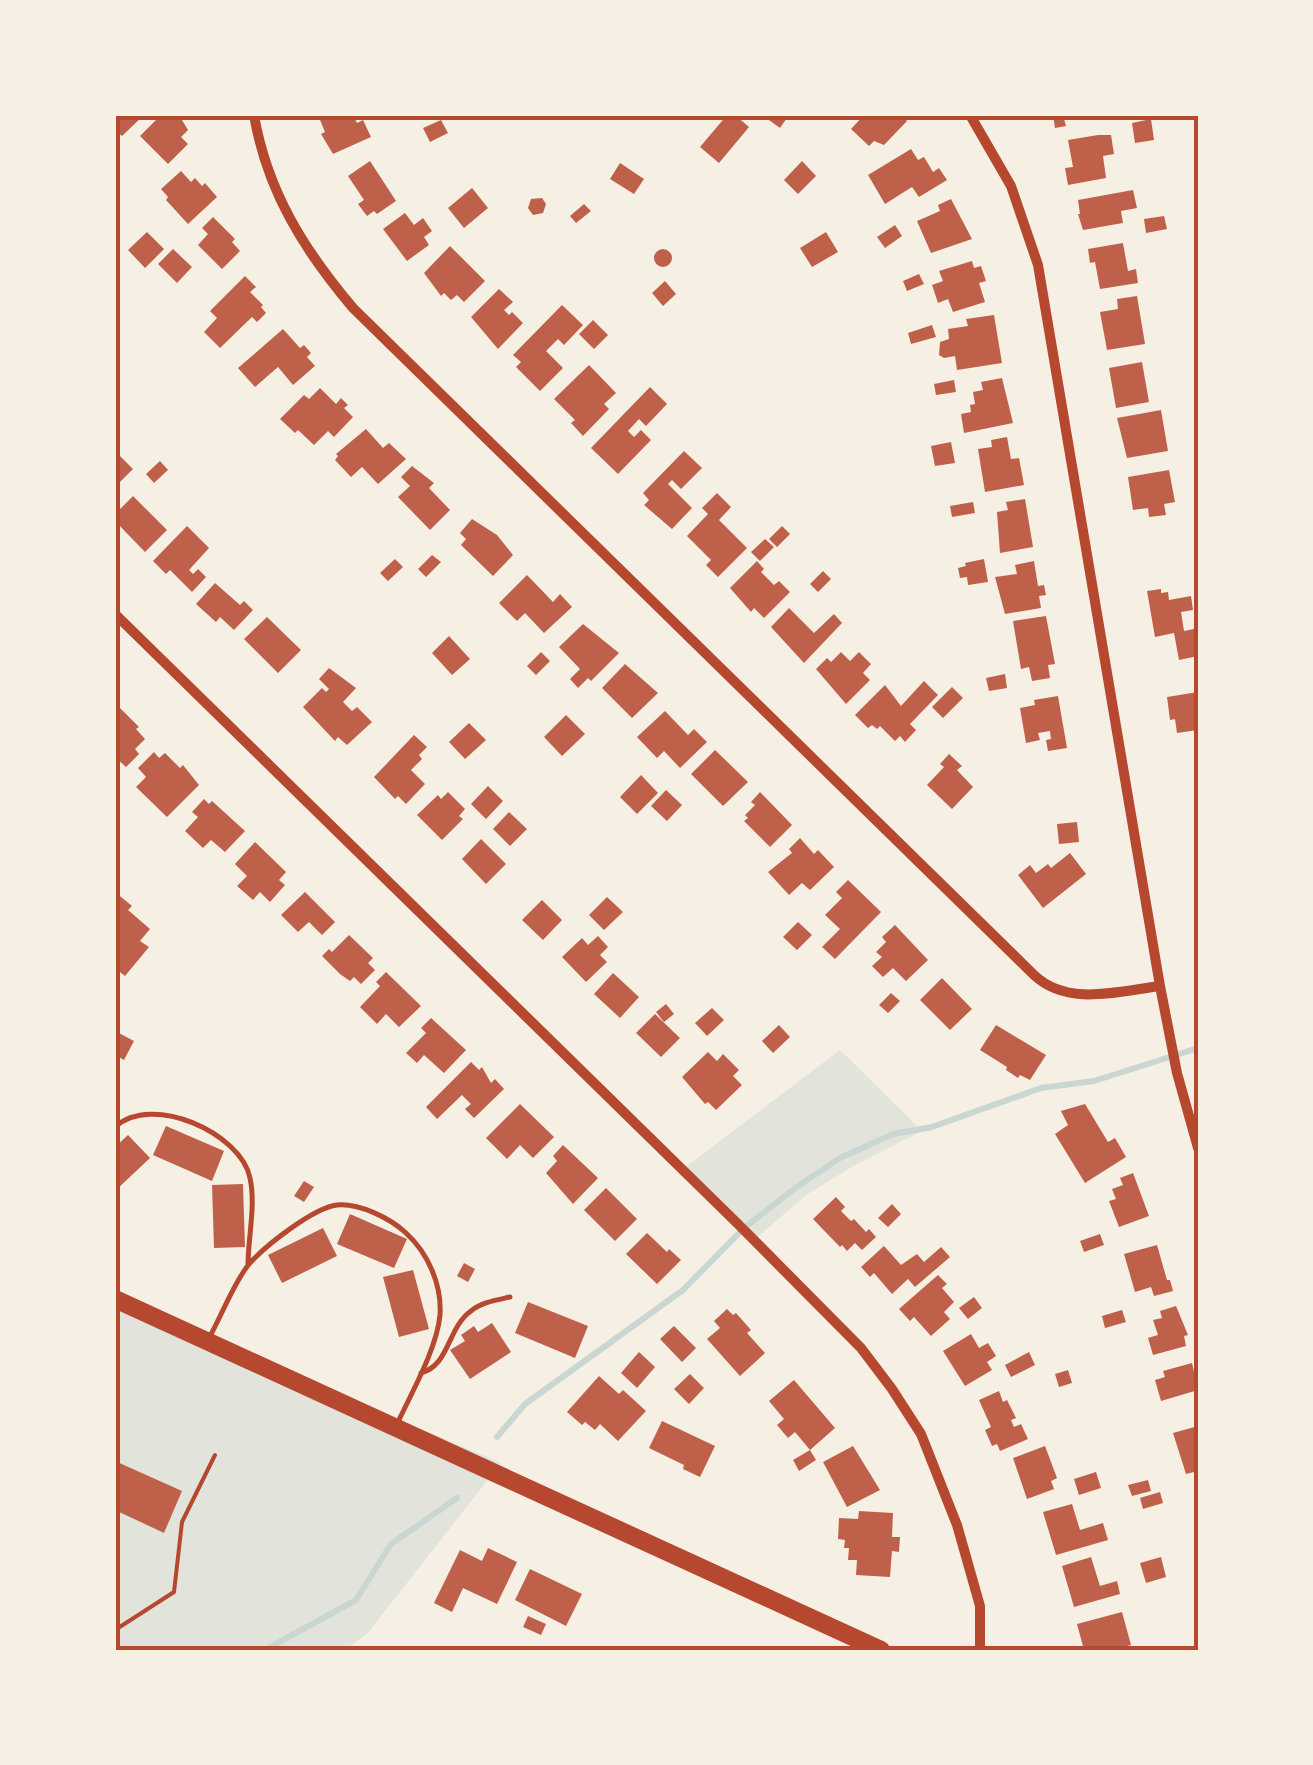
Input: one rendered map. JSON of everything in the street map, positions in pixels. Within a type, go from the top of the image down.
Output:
[{"type":"highway","points":[[115,1299],[881,1650]]},
{"type":"street","points":[[254,115],[270,175],[296,232],[353,308],[1043,983],[1064,992],[1091,994],[1160,986]]},
{"type":"street","points":[[970,115],[1011,186],[1038,265],[1160,986],[1176,1073],[1198,1148]]},
{"type":"street","points":[[115,614],[748,1233],[860,1348],[920,1434],[957,1526],[980,1606],[980,1650]]},
{"type":"lane","points":[[115,1127],[149,1112],[177,1116],[240,1155],[250,1178],[248,1265]]},
{"type":"lane","points":[[208,1340],[248,1265],[287,1231],[333,1205],[353,1205],[402,1229],[421,1248],[438,1289],[440,1318],[395,1428]]},
{"type":"lane","points":[[420,1373],[440,1362],[458,1324],[469,1312],[510,1297]]},
{"type":"path","points":[[115,1630],[174,1592],[182,1522],[215,1455]]},
{"type":"shaded area","points":[[840,1050],[922,1131],[806,1195],[753,1241],[683,1169]]},
{"type":"shaded area","points":[[115,1299],[501,1463],[367,1634],[344,1650],[115,1650]]},
{"type":"building","points":[[115,115],[144,115],[122,136],[115,130]]},
{"type":"building","points":[[161,115],[179,115],[188,130],[181,137],[188,144],[168,164],[140,136]]},
{"type":"building","points":[[318,115],[353,115],[357,123],[363,120],[371,137],[333,154],[321,134],[325,132]]},
{"type":"building","points":[[727,115],[735,115],[749,127],[719,163],[700,147]]},
{"type":"building","points":[[762,115],[789,115],[780,128]]},
{"type":"building","points":[[864,115],[901,115],[907,121],[884,145],[874,141],[869,146],[851,129]]},
{"type":"building","points":[[1053,115],[1075,116],[1064,119],[1066,126],[1055,128]]},
{"type":"building","points":[[1151,119],[1154,140],[1135,143],[1132,123]]},
{"type":"building","points":[[441,120],[448,133],[430,142],[423,128]]},
{"type":"building","points":[[1111,135],[1114,154],[1103,156],[1106,178],[1068,185],[1065,168],[1073,167],[1068,140]]},
{"type":"building","points":[[911,149],[918,160],[924,157],[933,172],[939,168],[947,180],[919,197],[912,187],[885,204],[868,175]]},
{"type":"building","points":[[370,161],[396,201],[367,216],[358,204],[364,200],[348,176]]},
{"type":"building","points":[[802,161],[816,176],[798,194],[784,180]]},
{"type":"building","points":[[620,163],[644,179],[634,194],[610,179]]},
{"type":"building","points":[[181,171],[191,182],[195,178],[202,186],[205,183],[217,197],[188,224],[161,189]]},
{"type":"building","points":[[472,188],[488,208],[464,228],[448,208]]},
{"type":"building","points":[[1133,190],[1137,208],[1121,211],[1123,223],[1083,230],[1078,200]]},
{"type":"building","points":[[542,198],[546,204],[543,213],[533,215],[528,208],[531,199]]},
{"type":"building","points":[[951,199],[972,239],[931,253],[917,221],[940,211],[938,205]]},
{"type":"building","points":[[584,204],[591,211],[576,223],[570,216]]},
{"type":"building","points":[[405,213],[414,225],[423,218],[432,231],[424,237],[429,245],[407,261],[383,229]]},
{"type":"building","points":[[1164,216],[1167,229],[1146,233],[1144,219]]},
{"type":"building","points":[[213,217],[235,239],[232,242],[240,251],[222,269],[198,245],[208,234],[202,228]]},
{"type":"building","points":[[895,225],[902,236],[885,248],[877,237]]},
{"type":"building","points":[[147,232],[164,249],[145,268],[128,250]]},
{"type":"building","points":[[826,232],[838,252],[812,267],[800,248]]},
{"type":"building","points":[[1123,243],[1128,271],[1136,269],[1138,283],[1100,289],[1088,249]]},
{"type":"building","points":[[450,246],[485,281],[464,302],[457,295],[451,300],[444,293],[441,296],[424,273]]},
{"type":"building","points":[[173,249],[192,267],[177,283],[158,264]]},
{"type":"building","points":[[663,249],[672,258],[663,267],[654,258]]},
{"type":"building","points":[[972,261],[974,268],[981,266],[986,281],[979,283],[985,302],[953,312],[948,299],[938,303],[932,285],[943,281],[939,271]]},
{"type":"building","points":[[919,274],[924,284],[907,291],[903,281]]},
{"type":"building","points":[[245,276],[256,287],[250,292],[266,313],[257,322],[252,317],[220,348],[204,332],[217,318],[210,311]]},
{"type":"building","points":[[665,281],[676,294],[663,306],[652,293]]},
{"type":"building","points":[[499,289],[513,302],[504,310],[523,323],[498,349],[471,317]]},
{"type":"building","points":[[1137,296],[1145,344],[1107,350],[1100,312],[1118,309],[1117,299]]},
{"type":"building","points":[[562,305],[583,325],[564,345],[558,339],[546,351],[563,368],[540,391],[516,367],[521,362],[513,355]]},
{"type":"building","points":[[994,315],[1002,363],[957,370],[955,356],[939,355],[940,342],[949,339],[948,329],[968,326],[966,319]]},
{"type":"building","points":[[593,320],[608,335],[594,349],[579,334]]},
{"type":"building","points":[[932,325],[936,337],[911,344],[908,333]]},
{"type":"building","points":[[283,329],[300,348],[304,345],[311,353],[307,357],[315,366],[293,385],[278,367],[255,387],[238,368]]},
{"type":"building","points":[[1142,362],[1149,402],[1116,408],[1109,368]]},
{"type":"building","points":[[589,365],[616,393],[604,404],[609,409],[583,436],[571,423],[575,420],[554,399]]},
{"type":"building","points":[[1002,378],[1013,423],[964,433],[961,414],[971,412],[970,405],[975,404],[973,392],[983,390],[981,382]]},
{"type":"building","points":[[954,380],[956,392],[936,395],[934,384]]},
{"type":"building","points":[[650,387],[667,404],[646,426],[639,419],[628,431],[634,437],[641,430],[651,440],[618,474],[591,448]]},
{"type":"building","points":[[320,388],[336,404],[341,398],[353,417],[334,437],[328,431],[314,445],[280,419],[304,395],[309,399]]},
{"type":"building","points":[[1161,410],[1168,451],[1127,458],[1117,418]]},
{"type":"building","points":[[366,429],[383,448],[389,443],[406,459],[378,484],[362,467],[351,477],[335,460],[336,454]]},
{"type":"building","points":[[1007,437],[1011,459],[1019,458],[1024,485],[985,492],[978,449],[992,447],[991,440]]},
{"type":"building","points":[[951,442],[955,463],[935,466],[931,446]]},
{"type":"building","points":[[115,451],[133,469],[115,487]]},
{"type":"building","points":[[684,451],[702,468],[681,489],[672,480],[668,484],[692,508],[672,529],[644,505],[649,500],[643,493]]},
{"type":"building","points":[[160,461],[168,470],[154,483],[146,474]]},
{"type":"building","points":[[412,466],[434,483],[429,488],[450,510],[430,530],[398,497],[410,486],[401,477]]},
{"type":"building","points":[[1169,470],[1175,502],[1164,504],[1166,515],[1149,517],[1148,508],[1133,510],[1128,477]]},
{"type":"building","points":[[717,493],[731,507],[719,520],[747,548],[718,577],[706,565],[711,560],[687,536],[708,514],[702,508]]},
{"type":"building","points":[[133,496],[167,530],[145,552],[115,521],[115,514]]},
{"type":"building","points":[[1025,499],[1033,547],[1000,553],[997,512],[1008,510],[1006,502]]},
{"type":"building","points":[[973,502],[975,513],[952,517],[950,506]]},
{"type":"building","points":[[472,519],[497,535],[513,555],[493,576],[461,545],[466,539],[460,533]]},
{"type":"building","points":[[187,526],[209,548],[189,570],[193,574],[198,569],[206,577],[192,592],[170,570],[166,574],[153,561]]},
{"type":"building","points":[[782,526],[790,534],[777,547],[769,539]]},
{"type":"building","points":[[765,539],[774,547],[760,561],[751,552]]},
{"type":"building","points":[[432,555],[441,562],[426,577],[418,569]]},
{"type":"building","points":[[395,559],[403,567],[388,581],[380,573]]},
{"type":"building","points":[[984,559],[988,582],[968,585],[967,577],[960,578],[958,568]]},
{"type":"building","points":[[757,561],[764,569],[761,572],[774,585],[779,581],[790,592],[764,618],[754,608],[751,612],[730,588]]},
{"type":"building","points":[[1034,561],[1038,586],[1044,585],[1046,595],[1039,596],[1041,608],[1005,614],[995,577],[1017,574],[1015,565]]},
{"type":"building","points":[[823,571],[831,579],[818,592],[810,584]]},
{"type":"building","points":[[527,575],[553,602],[560,594],[572,607],[544,633],[525,613],[517,621],[499,603]]},
{"type":"building","points":[[215,583],[240,605],[244,601],[253,610],[234,630],[220,617],[216,622],[196,604]]},
{"type":"building","points":[[1161,589],[1161,593],[1168,592],[1169,600],[1191,596],[1193,610],[1181,612],[1184,631],[1194,629],[1198,656],[1179,660],[1174,633],[1155,637],[1147,591]]},
{"type":"building","points":[[789,608],[814,633],[834,614],[842,623],[804,663],[771,627]]},
{"type":"building","points":[[1046,616],[1055,664],[1048,665],[1050,678],[1032,681],[1029,667],[1021,669],[1013,621]]},
{"type":"building","points":[[267,617],[301,650],[278,673],[244,639]]},
{"type":"building","points":[[583,624],[619,653],[591,681],[588,678],[578,688],[570,679],[580,669],[559,647]]},
{"type":"building","points":[[449,636],[470,659],[452,675],[432,653]]},
{"type":"building","points":[[541,652],[550,661],[536,675],[527,666]]},
{"type":"building","points":[[841,652],[850,661],[859,652],[871,664],[863,673],[870,680],[846,704],[816,669]]},
{"type":"building","points":[[625,664],[658,693],[632,718],[602,688]]},
{"type":"building","points":[[329,668],[356,688],[343,702],[352,711],[357,707],[372,722],[347,745],[338,737],[335,741],[303,707],[322,688],[326,692],[329,689],[319,679]]},
{"type":"building","points":[[1005,674],[1007,688],[989,691],[986,678]]},
{"type":"building","points":[[924,681],[938,695],[910,724],[916,730],[905,742],[900,736],[895,741],[880,726],[868,728],[855,715],[885,685],[901,706]]},
{"type":"building","points":[[952,687],[963,698],[943,718],[932,707]]},
{"type":"building","points":[[1198,692],[1198,730],[1177,733],[1175,719],[1170,720],[1167,697]]},
{"type":"building","points":[[1058,696],[1067,748],[1048,751],[1046,740],[1051,739],[1050,731],[1038,733],[1040,740],[1026,743],[1020,708],[1035,705],[1034,700]]},
{"type":"building","points":[[115,703],[139,727],[136,729],[145,739],[135,749],[139,754],[126,767],[115,757]]},
{"type":"building","points":[[665,711],[688,735],[694,729],[707,742],[680,768],[664,751],[657,758],[637,737]]},
{"type":"building","points":[[566,715],[585,734],[562,756],[544,737]]},
{"type":"building","points":[[469,723],[486,740],[465,759],[449,742]]},
{"type":"building","points":[[414,735],[427,747],[411,770],[425,784],[406,804],[398,796],[395,799],[374,777]]},
{"type":"building","points":[[715,750],[748,782],[723,806],[691,774]]},
{"type":"building","points":[[154,752],[159,758],[165,753],[180,768],[183,765],[199,785],[167,817],[136,787],[146,777],[138,768]]},
{"type":"building","points":[[949,754],[962,766],[957,770],[973,787],[952,809],[927,785],[944,767],[940,764]]},
{"type":"building","points":[[641,775],[658,793],[637,814],[620,797]]},
{"type":"building","points":[[488,786],[503,801],[486,819],[471,804]]},
{"type":"building","points":[[666,790],[682,805],[667,821],[651,806]]},
{"type":"building","points":[[448,792],[465,809],[459,816],[463,819],[442,840],[417,815],[438,795],[441,799]]},
{"type":"building","points":[[760,792],[792,825],[770,847],[744,821],[755,805],[751,802]]},
{"type":"building","points":[[204,799],[209,804],[212,801],[245,831],[225,852],[211,840],[203,848],[185,831],[198,817],[192,812]]},
{"type":"building","points":[[509,812],[527,829],[510,846],[493,829]]},
{"type":"building","points":[[1077,822],[1079,842],[1059,844],[1057,824]]},
{"type":"building","points":[[800,838],[814,854],[818,850],[834,867],[810,890],[802,883],[789,895],[768,872],[792,853],[789,849]]},
{"type":"building","points":[[481,839],[506,864],[486,884],[462,859]]},
{"type":"building","points":[[255,842],[286,872],[279,880],[285,885],[270,902],[260,892],[253,900],[237,886],[247,876],[235,864]]},
{"type":"building","points":[[1070,853],[1086,874],[1043,908],[1018,875],[1030,865],[1036,873],[1048,864],[1051,868]]},
{"type":"building","points":[[848,880],[881,912],[835,959],[822,947],[840,929],[825,915],[842,898],[836,892]]},
{"type":"building","points":[[115,892],[150,929],[140,941],[149,947],[125,976],[115,968]]},
{"type":"building","points":[[305,892],[335,922],[322,935],[309,922],[298,932],[281,915]]},
{"type":"building","points":[[607,897],[623,912],[604,930],[589,915]]},
{"type":"building","points":[[542,900],[562,920],[543,940],[522,920]]},
{"type":"building","points":[[798,922],[812,935],[797,950],[783,937]]},
{"type":"building","points":[[895,925],[928,960],[906,981],[893,968],[883,977],[872,966],[882,957],[876,952],[886,942],[882,937]]},
{"type":"building","points":[[349,935],[373,958],[368,963],[375,970],[361,984],[354,977],[350,981],[340,974],[322,956]]},
{"type":"building","points":[[598,936],[608,947],[600,955],[607,962],[586,982],[562,957],[582,938],[588,945]]},
{"type":"building","points":[[386,972],[421,1006],[399,1027],[386,1014],[377,1024],[360,1007],[380,986],[376,982]]},
{"type":"building","points":[[613,973],[639,997],[620,1018],[594,994]]},
{"type":"building","points":[[942,978],[972,1009],[950,1030],[920,1000]]},
{"type":"building","points":[[891,993],[900,1001],[888,1013],[879,1005]]},
{"type":"building","points":[[666,1004],[674,1014],[664,1022],[656,1012]]},
{"type":"building","points":[[712,1008],[724,1020],[707,1036],[695,1023]]},
{"type":"building","points":[[655,1014],[680,1038],[661,1057],[636,1033]]},
{"type":"building","points":[[431,1018],[466,1050],[444,1073],[424,1055],[417,1063],[406,1053],[426,1033],[421,1028]]},
{"type":"building","points":[[779,1025],[790,1037],[773,1053],[762,1041]]},
{"type":"building","points":[[996,1025],[1046,1055],[1030,1080],[1020,1075],[1018,1078],[980,1050]]},
{"type":"building","points":[[115,1031],[134,1041],[124,1060],[115,1055]]},
{"type":"building","points":[[708,1052],[717,1061],[723,1054],[739,1070],[733,1076],[742,1085],[716,1110],[708,1102],[705,1104],[682,1077]]},
{"type":"building","points":[[471,1062],[479,1070],[482,1067],[491,1083],[495,1079],[504,1089],[474,1118],[465,1109],[471,1104],[462,1095],[437,1119],[426,1107]]},
{"type":"building","points":[[520,1104],[554,1137],[533,1158],[520,1145],[507,1159],[486,1138]]},
{"type":"building","points":[[1085,1104],[1108,1142],[1115,1138],[1126,1157],[1085,1183],[1055,1134],[1068,1125],[1061,1111]]},
{"type":"building","points":[[166,1126],[224,1151],[212,1181],[153,1155]]},
{"type":"building","points":[[128,1135],[150,1158],[115,1191],[115,1147]]},
{"type":"building","points":[[563,1145],[598,1178],[573,1204],[546,1173],[557,1161],[553,1156]]},
{"type":"building","points":[[1133,1173],[1149,1216],[1119,1227],[1109,1201],[1116,1199],[1112,1189],[1123,1185],[1120,1178]]},
{"type":"building","points":[[304,1181],[314,1187],[304,1202],[294,1196]]},
{"type":"building","points":[[243,1184],[245,1247],[214,1248],[212,1185]]},
{"type":"building","points":[[606,1188],[637,1219],[615,1241],[584,1210]]},
{"type":"building","points":[[836,1197],[845,1207],[841,1211],[851,1221],[854,1219],[876,1237],[862,1250],[855,1243],[847,1251],[840,1247],[813,1219]]},
{"type":"building","points":[[892,1204],[901,1214],[888,1227],[878,1218]]},
{"type":"building","points":[[350,1214],[407,1239],[394,1268],[337,1244]]},
{"type":"building","points":[[323,1228],[337,1256],[282,1283],[268,1255]]},
{"type":"building","points":[[647,1233],[681,1260],[657,1284],[626,1254]]},
{"type":"building","points":[[1100,1234],[1104,1245],[1084,1252],[1080,1241]]},
{"type":"building","points":[[1157,1245],[1173,1291],[1154,1296],[1151,1287],[1135,1292],[1124,1254]]},
{"type":"building","points":[[884,1246],[901,1265],[917,1254],[924,1262],[941,1247],[950,1257],[915,1287],[908,1279],[892,1294],[874,1273],[870,1277],[861,1267]]},
{"type":"building","points":[[464,1263],[475,1269],[468,1282],[457,1276]]},
{"type":"building","points":[[413,1270],[429,1329],[399,1337],[383,1277]]},
{"type":"building","points":[[938,1275],[947,1284],[942,1288],[954,1302],[944,1312],[950,1319],[931,1336],[914,1317],[910,1321],[899,1309]]},
{"type":"building","points":[[974,1297],[982,1308],[968,1319],[959,1308]]},
{"type":"building","points":[[528,1302],[588,1326],[575,1358],[515,1333]]},
{"type":"building","points":[[1176,1306],[1188,1335],[1184,1336],[1186,1346],[1153,1355],[1148,1338],[1158,1335],[1153,1320],[1162,1318],[1160,1311]]},
{"type":"building","points":[[727,1309],[751,1330],[747,1333],[765,1353],[740,1376],[707,1339],[720,1328],[714,1321]]},
{"type":"building","points":[[1122,1310],[1126,1322],[1105,1328],[1102,1316]]},
{"type":"building","points":[[492,1323],[511,1352],[470,1379],[450,1350],[465,1341],[461,1335],[474,1326],[478,1332]]},
{"type":"building","points":[[674,1326],[696,1348],[682,1362],[660,1339]]},
{"type":"building","points":[[971,1334],[979,1348],[988,1343],[996,1356],[987,1362],[992,1370],[965,1386],[943,1351]]},
{"type":"building","points":[[639,1352],[655,1367],[637,1388],[621,1373]]},
{"type":"building","points":[[1029,1352],[1035,1365],[1011,1377],[1005,1365]]},
{"type":"building","points":[[1192,1363],[1198,1390],[1161,1401],[1155,1380],[1165,1377],[1163,1371]]},
{"type":"building","points":[[1068,1370],[1072,1383],[1059,1387],[1055,1374]]},
{"type":"building","points":[[690,1374],[704,1388],[689,1404],[674,1389]]},
{"type":"building","points":[[599,1376],[619,1394],[623,1390],[646,1411],[618,1441],[600,1424],[595,1430],[567,1412]]},
{"type":"building","points":[[794,1380],[835,1428],[810,1450],[795,1432],[788,1438],[777,1425],[784,1419],[769,1401]]},
{"type":"building","points":[[999,1391],[1016,1418],[1011,1420],[1014,1427],[1021,1424],[1028,1439],[1000,1451],[997,1444],[992,1446],[985,1430],[991,1427],[979,1400]]},
{"type":"building","points":[[662,1421],[715,1446],[700,1477],[649,1448]]},
{"type":"building","points":[[1198,1426],[1198,1471],[1186,1474],[1173,1433]]},
{"type":"building","points":[[853,1446],[880,1490],[847,1507],[823,1462]]},
{"type":"building","points":[[1045,1446],[1057,1478],[1051,1481],[1054,1489],[1027,1499],[1013,1458]]},
{"type":"building","points":[[810,1450],[816,1460],[799,1471],[793,1460]]},
{"type":"building","points":[[115,1461],[182,1491],[164,1533],[115,1510]]},
{"type":"building","points":[[1096,1472],[1101,1488],[1079,1495],[1074,1479]]},
{"type":"building","points":[[1148,1480],[1151,1491],[1132,1496],[1128,1485]]},
{"type":"building","points":[[1160,1492],[1163,1503],[1143,1509],[1140,1498]]},
{"type":"building","points":[[1072,1504],[1080,1530],[1103,1523],[1108,1540],[1056,1555],[1043,1512]]},
{"type":"building","points":[[859,1511],[893,1513],[892,1537],[900,1537],[899,1552],[892,1551],[890,1577],[856,1575],[857,1560],[848,1560],[849,1548],[844,1548],[845,1540],[838,1539],[839,1518],[858,1519]]},
{"type":"building","points":[[488,1548],[517,1562],[497,1604],[463,1588],[452,1612],[434,1603],[460,1550],[482,1561]]},
{"type":"building","points":[[1091,1557],[1100,1586],[1117,1581],[1120,1594],[1074,1607],[1062,1566]]},
{"type":"building","points":[[1161,1557],[1166,1577],[1146,1583],[1140,1563]]},
{"type":"building","points":[[530,1569],[582,1594],[566,1626],[515,1600]]},
{"type":"building","points":[[1122,1612],[1131,1645],[1084,1650],[1077,1624]]},
{"type":"building","points":[[528,1616],[546,1624],[541,1635],[523,1627]]},
{"type":"waterway","points":[[497,1437],[525,1404],[683,1290],[743,1229],[840,1158],[893,1134],[932,1127],[1041,1088],[1094,1081],[1198,1048]]},
{"type":"waterway","points":[[265,1650],[356,1600],[391,1544],[457,1498]]}]
